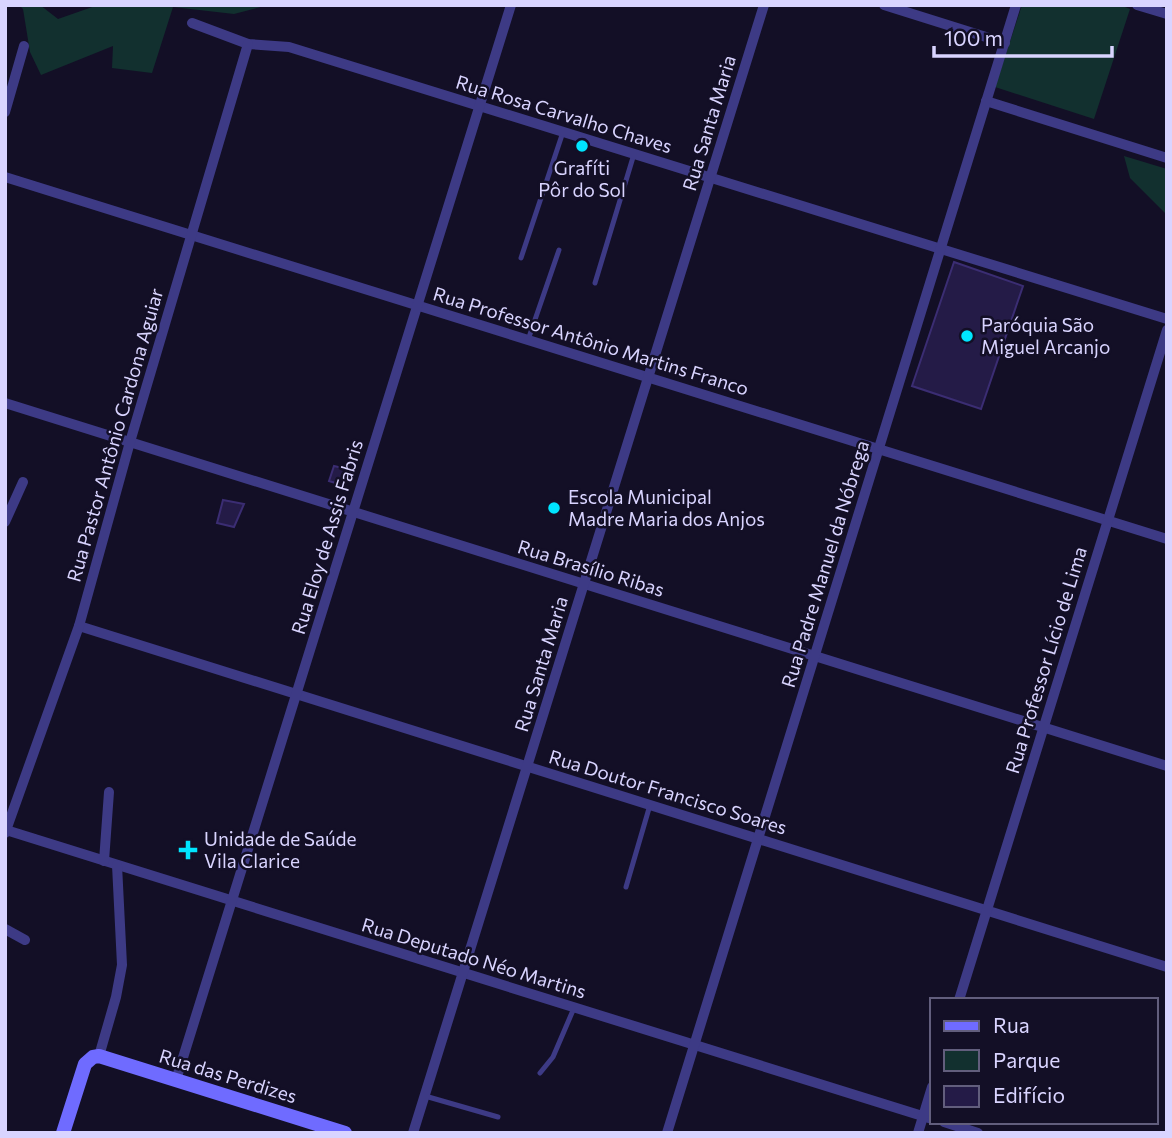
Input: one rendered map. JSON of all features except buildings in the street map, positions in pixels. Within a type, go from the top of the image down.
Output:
[{"type":"street","name":"Rua Eloy de Assis Fabris","points":[[176,1080],[511,5]]},
{"type":"street","name":"Rua Santa Maria","points":[[413,1133],[764,5]]},
{"type":"street","points":[[884,5],[1005,43]]},
{"type":"street","name":"Rua Padre Manuel da Nóbrega","points":[[667,1133],[1016,5]]},
{"type":"street","points":[[1137,5],[1167,14]]},
{"type":"street","name":"Rua Rosa Carvalho Chaves","points":[[192,23],[248,44],[289,47],[1167,319]]},
{"type":"street","name":"Rua Pastor Antônio Cardona Aguiar","points":[[6,832],[79,626],[130,442],[248,44]]},
{"type":"street","points":[[6,110],[24,46]]},
{"type":"street","points":[[986,102],[1167,158]]},
{"type":"street","name":"Rua Professor Antônio Martins Franco","points":[[5,177],[1167,539]]},
{"type":"street","name":"Rua Professor Lício de Lima","points":[[960,998],[1167,330]]},
{"type":"street","name":"Rua Brasílio Ribas","points":[[5,403],[1167,766]]},
{"type":"street","points":[[5,522],[23,482]]},
{"type":"street","name":"Rua Doutor Francisco Soares","points":[[79,626],[1167,967]]},
{"type":"street","points":[[104,861],[109,792]]},
{"type":"street","name":"Rua Deputado Néo Martins","points":[[6,832],[928,1117]]},
{"type":"street","points":[[63,1133],[85,1064],[93,1057],[99,1056],[122,965],[117,865]]},
{"type":"street","points":[[5,929],[25,940]]},
{"type":"street","name":"Rua das Perdizes","points":[[99,1056],[345,1133]]},
{"type":"street","points":[[918,1133],[928,1117]]},
{"type":"street","points":[[950,1124],[978,1133]]},
{"type":"lane","points":[[521,258],[563,132]]},
{"type":"lane","points":[[595,283],[634,154]]},
{"type":"lane","points":[[528,340],[559,250]]},
{"type":"lane","points":[[626,887],[650,805]]},
{"type":"lane","points":[[540,1073],[553,1058],[575,1007]]},
{"type":"lane","points":[[425,1096],[498,1117]]},
{"type":"green space","points":[[19,5],[40,5],[58,19],[98,5],[268,5],[234,14],[173,7],[152,73],[112,68],[113,46],[41,75],[30,52],[23,9]]},
{"type":"green space","points":[[1022,5],[1120,5],[1130,9],[1094,119],[995,87]]},
{"type":"green space","points":[[1124,156],[1167,169],[1167,215],[1130,178]]},
{"type":"place","name":"Grafíti Pôr do Sol","points":[[582,146]]},
{"type":"place","name":"Paróquia São Miguel Arcanjo","points":[[967,336]]},
{"type":"place","name":"Escola Municipal Madre Maria dos Anjos","points":[[554,508]]},
{"type":"place","name":"Unidade de Saúde Vila Clarice","points":[[188,850]]}]
